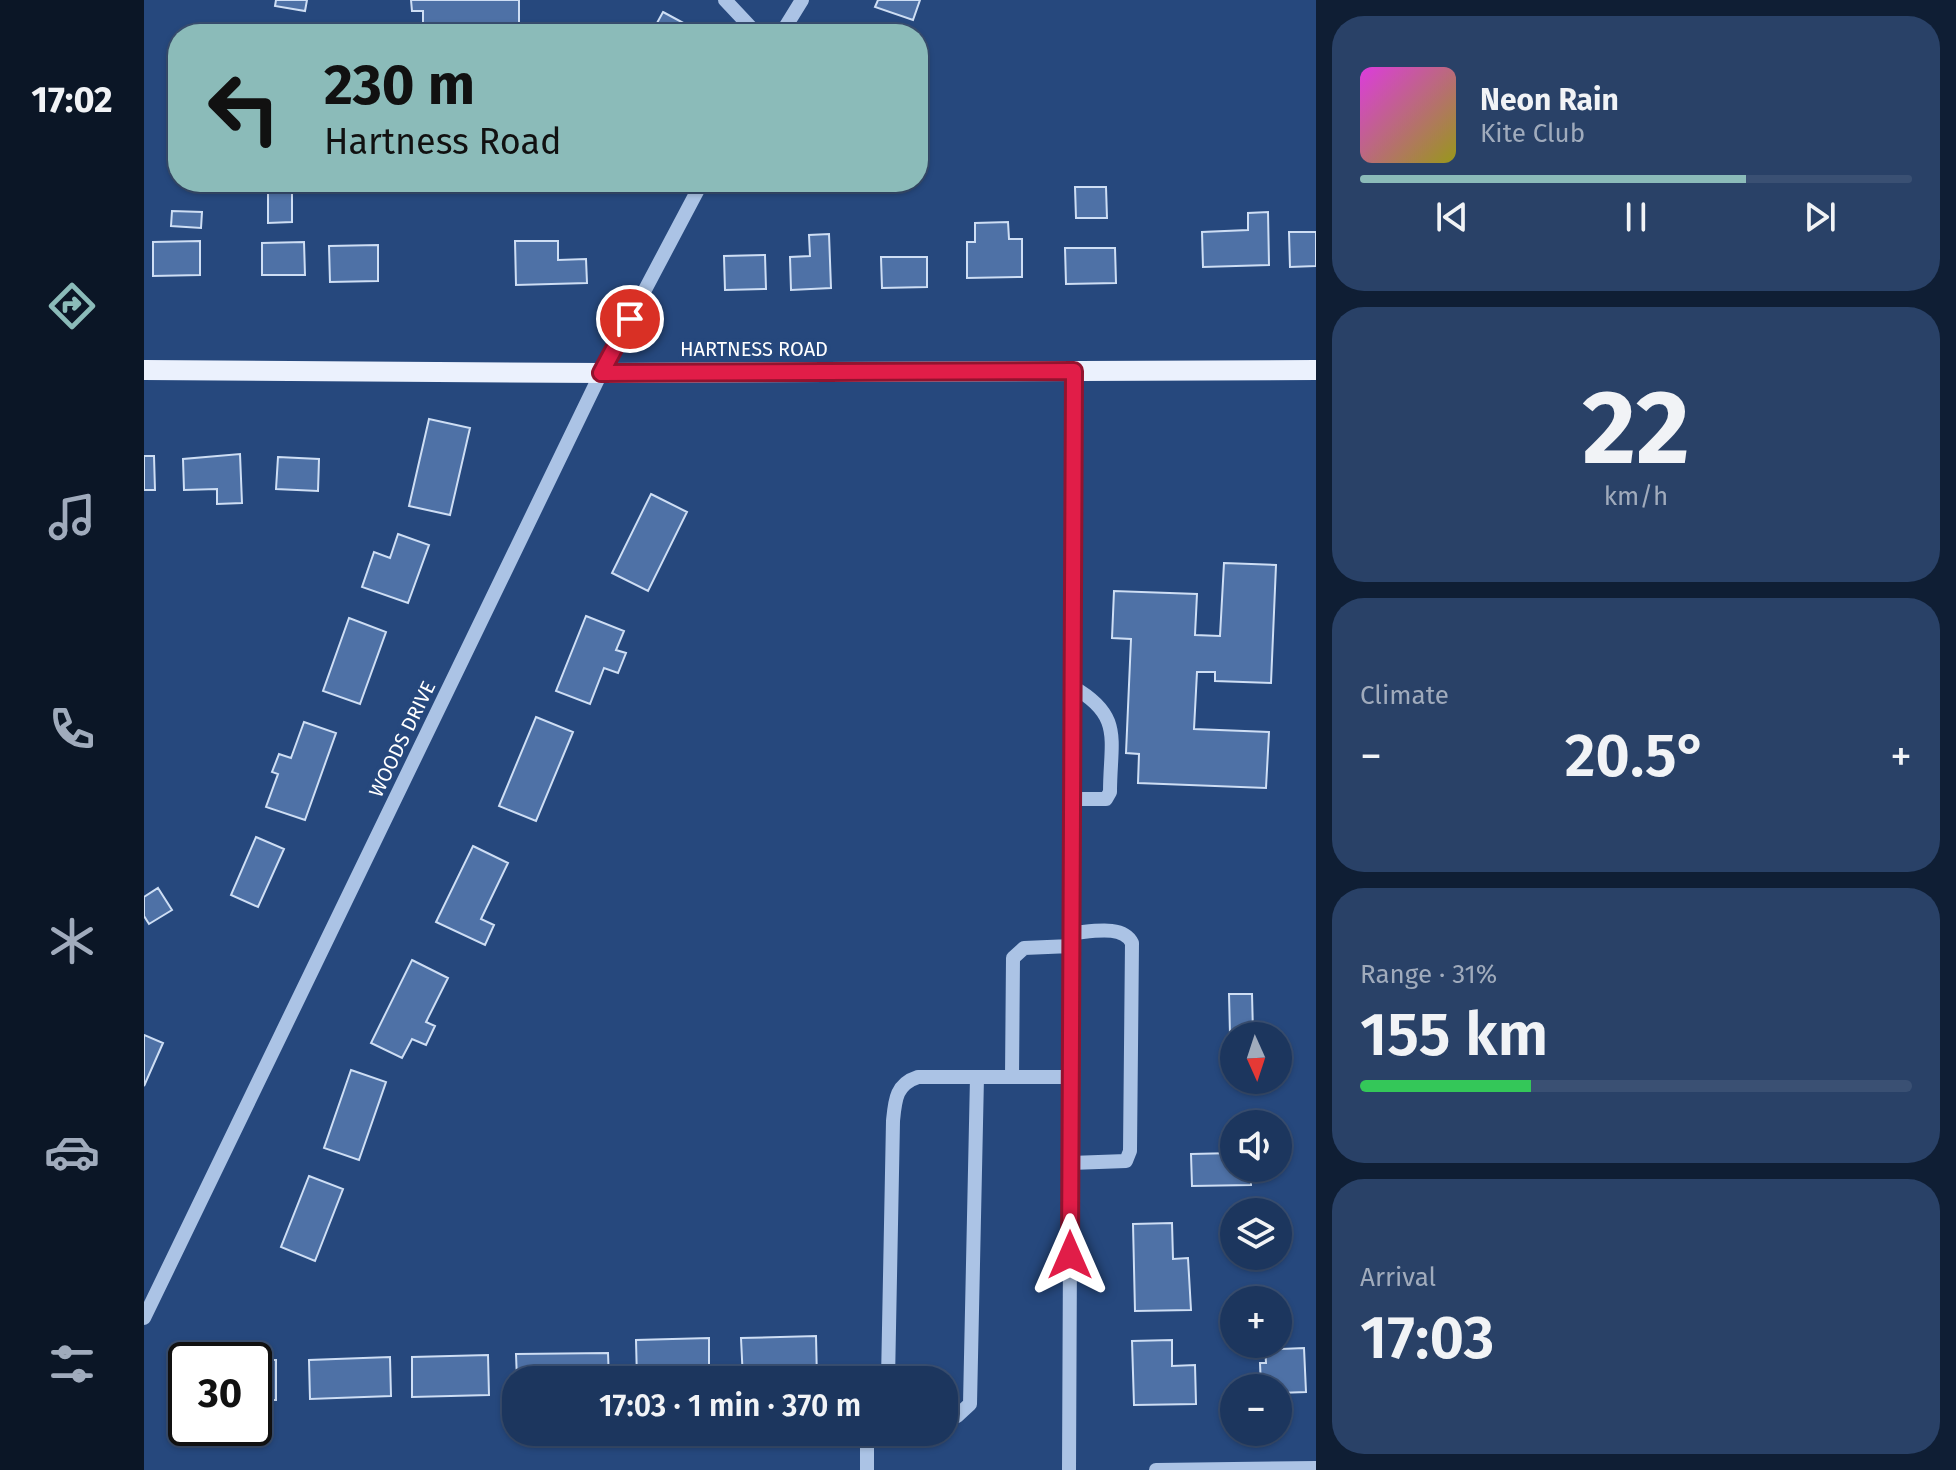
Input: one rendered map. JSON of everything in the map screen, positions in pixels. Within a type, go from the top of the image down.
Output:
[{"type":"main road","name":"HARTNESS ROAD","points":[[144,370],[601,373],[1316,370]]},
{"type":"street","points":[[725,0],[748,24]]},
{"type":"street","points":[[787,24],[802,0]]},
{"type":"street","name":"WOODS DRIVE","points":[[144,1318],[601,373],[697,192]]},
{"type":"street","points":[[1069,1470],[1074,371]]},
{"type":"street","points":[[1072,799],[1106,799],[1110,792],[1110,721],[1096,700],[1073,687]]},
{"type":"street","points":[[1012,1077],[1013,958],[1024,948],[1120,931],[1129,935],[1132,943],[1130,1151],[1126,1161],[1071,1163]]},
{"type":"street","points":[[888,1366],[896,1097],[901,1086],[918,1077],[1071,1077]]},
{"type":"street","points":[[958,1415],[970,1404],[977,1077]]},
{"type":"street","points":[[867,1446],[867,1470]]},
{"type":"street","points":[[1156,1470],[1316,1468]]},
{"type":"building","points":[[276,0],[307,0],[305,11],[275,6]]},
{"type":"building","points":[[411,0],[519,0],[519,24],[423,24],[423,11],[412,11]]},
{"type":"building","points":[[878,0],[920,0],[913,20],[875,7]]},
{"type":"building","points":[[663,12],[686,24],[656,24]]},
{"type":"building","points":[[1075,187],[1106,187],[1107,218],[1076,218]]},
{"type":"building","points":[[268,192],[292,192],[292,222],[268,223]]},
{"type":"building","points":[[172,211],[202,212],[201,228],[171,226]]},
{"type":"building","points":[[1268,212],[1269,265],[1203,267],[1202,232],[1248,230],[1248,213]]},
{"type":"building","points":[[1008,222],[1009,239],[1022,239],[1022,277],[967,278],[967,242],[975,242],[975,223]]},
{"type":"building","points":[[1289,232],[1316,232],[1316,266],[1290,267]]},
{"type":"building","points":[[829,234],[831,288],[791,290],[790,257],[810,256],[809,235]]},
{"type":"building","points":[[200,241],[200,275],[153,276],[153,242]]},
{"type":"building","points":[[515,241],[558,241],[558,260],[586,259],[587,283],[516,285]]},
{"type":"building","points":[[304,242],[305,275],[262,275],[262,243]]},
{"type":"building","points":[[378,245],[378,281],[330,282],[329,246]]},
{"type":"building","points":[[1065,248],[1115,248],[1116,283],[1066,284]]},
{"type":"building","points":[[765,255],[766,289],[725,290],[724,256]]},
{"type":"building","points":[[881,257],[927,257],[927,287],[882,288]]},
{"type":"building","points":[[429,419],[470,428],[450,515],[409,506]]},
{"type":"building","points":[[240,454],[242,503],[217,504],[217,489],[184,490],[183,459]]},
{"type":"building","points":[[144,456],[154,456],[155,490],[144,490]]},
{"type":"building","points":[[278,457],[319,459],[318,491],[276,489]]},
{"type":"building","points":[[651,494],[687,512],[648,591],[612,573]]},
{"type":"building","points":[[398,534],[429,545],[408,603],[362,587],[374,552],[390,558]]},
{"type":"building","points":[[1224,563],[1276,565],[1271,683],[1215,681],[1215,672],[1197,672],[1194,729],[1269,732],[1266,788],[1138,783],[1139,754],[1126,753],[1131,639],[1112,638],[1114,591],[1197,594],[1195,635],[1220,636]]},
{"type":"building","points":[[586,616],[624,631],[616,650],[626,653],[618,673],[604,668],[590,704],[556,691]]},
{"type":"building","points":[[349,618],[386,632],[360,704],[323,691]]},
{"type":"building","points":[[536,717],[573,732],[536,821],[499,806]]},
{"type":"building","points":[[304,722],[336,733],[305,820],[266,807],[278,774],[272,772],[279,754],[291,758]]},
{"type":"building","points":[[256,837],[284,849],[258,907],[231,895]]},
{"type":"building","points":[[473,846],[508,863],[481,919],[494,925],[485,945],[436,922]]},
{"type":"building","points":[[158,888],[172,910],[149,924],[144,916],[144,897]]},
{"type":"building","points":[[412,960],[448,978],[426,1022],[435,1026],[426,1045],[412,1039],[402,1058],[371,1043]]},
{"type":"building","points":[[1229,994],[1252,994],[1253,1022],[1230,1022]]},
{"type":"building","points":[[144,1035],[163,1043],[144,1086]]},
{"type":"building","points":[[351,1070],[386,1082],[359,1160],[324,1148]]},
{"type":"building","points":[[1220,1153],[1220,1182],[1251,1182],[1251,1185],[1192,1186],[1191,1154]]},
{"type":"building","points":[[309,1176],[343,1189],[315,1261],[281,1247]]},
{"type":"building","points":[[1172,1223],[1173,1259],[1188,1258],[1191,1310],[1135,1311],[1133,1224]]},
{"type":"building","points":[[816,1336],[817,1366],[742,1366],[741,1338]]},
{"type":"building","points":[[709,1338],[709,1366],[637,1366],[636,1340]]},
{"type":"building","points":[[1172,1340],[1172,1366],[1195,1365],[1196,1404],[1134,1405],[1132,1341]]},
{"type":"building","points":[[1304,1348],[1306,1392],[1292,1392],[1292,1374],[1260,1374],[1260,1363],[1266,1363],[1266,1358],[1292,1358],[1292,1349]]},
{"type":"building","points":[[608,1353],[608,1366],[516,1366],[516,1354]]},
{"type":"building","points":[[488,1355],[489,1395],[412,1397],[412,1357]]},
{"type":"building","points":[[390,1357],[391,1396],[310,1399],[309,1360]]},
{"type":"building","points":[[272,1360],[276,1360],[276,1400],[272,1400]]},
{"type":"route","points":[[630,319],[601,373],[1074,371],[1070,1255]]}]
